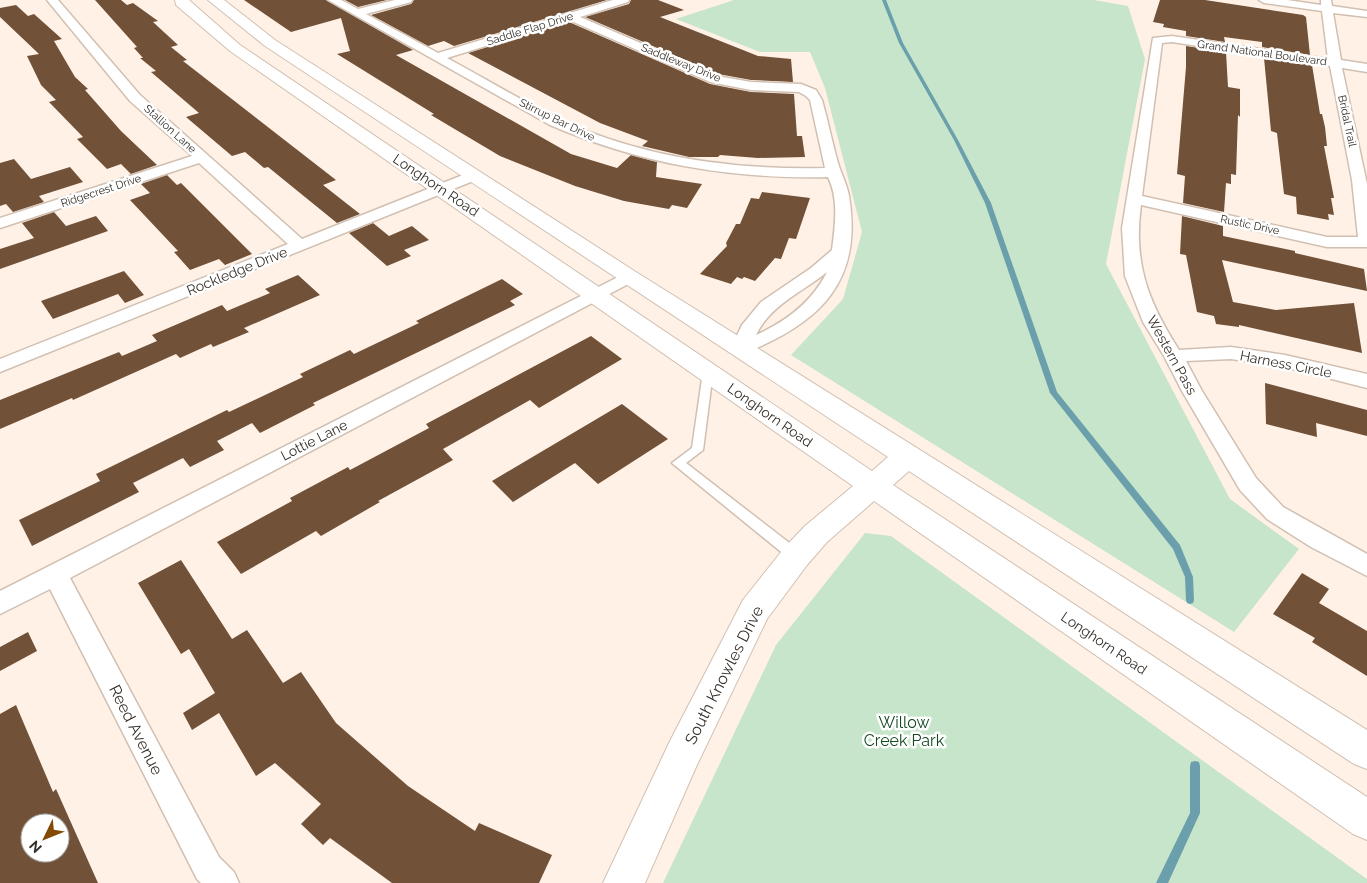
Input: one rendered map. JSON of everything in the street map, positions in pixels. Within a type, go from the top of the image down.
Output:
[{"type":"main road","name":"Longhorn Road","points":[[182,0],[180,2],[235,48],[873,486],[1367,820]]},
{"type":"main road","name":"Longhorn Road","points":[[215,0],[270,43],[473,176],[1367,751]]},
{"type":"main road","name":"South Knowles Drive","points":[[624,883],[683,754],[755,610],[796,556],[816,534],[908,456]]},
{"type":"street","name":"Stallion Lane","points":[[52,0],[135,98],[300,246]]},
{"type":"street","name":"Stirrup Bar Drive","points":[[333,0],[555,122],[583,135],[639,154],[669,161],[737,171],[805,174],[834,172]]},
{"type":"street","points":[[357,13],[407,0]]},
{"type":"street","name":"Saddle Flap Drive","points":[[436,56],[624,0]]},
{"type":"street","points":[[1264,0],[1326,4],[1367,14]]},
{"type":"street","name":"Bridal Trail","points":[[1326,4],[1335,64],[1359,180],[1367,242]]},
{"type":"street","name":"Saddleway Drive","points":[[571,17],[714,79],[750,86],[801,88],[811,93],[816,100],[834,172],[840,186],[843,209],[843,231],[837,270],[828,288],[812,308],[792,324],[767,338],[740,348]]},
{"type":"street","name":"Grand National Boulevard","points":[[1158,40],[1172,39],[1367,68]]},
{"type":"street","name":"Western Pass","points":[[1158,40],[1130,228],[1134,276],[1152,322],[1174,356],[1192,391],[1248,484],[1275,513],[1367,566]]},
{"type":"street","name":"Ridgecrest Drive","points":[[0,223],[201,158]]},
{"type":"street","name":"Rockledge Drive","points":[[0,366],[473,176]]},
{"type":"street","name":"Rustic Drive","points":[[1134,200],[1327,242],[1367,242]]},
{"type":"street","points":[[740,348],[751,325],[767,306],[817,272],[840,252]]},
{"type":"street","name":"Lottie Lane","points":[[0,603],[628,276]]},
{"type":"street","name":"Harness Circle","points":[[1174,356],[1231,353],[1285,361],[1367,380]]},
{"type":"street","name":"Reed Avenue","points":[[55,574],[208,868],[223,883]]},
{"type":"lane","points":[[708,372],[697,450],[678,463],[796,556]]},
{"type":"green space","points":[[734,0],[1094,0],[1128,6],[1145,59],[1106,264],[1230,499],[1299,549],[1234,632],[791,355],[843,299],[862,232],[825,88],[810,52],[760,52],[676,19]]},
{"type":"green space","name":"Willow Creek Park","points":[[865,533],[891,536],[1367,879],[1367,883],[663,883],[776,645]]},
{"type":"building","points":[[95,0],[121,0],[127,5],[133,3],[158,21],[153,22],[178,45],[171,47],[187,60],[183,61],[336,180],[323,185],[360,214],[337,223],[268,167],[264,168],[245,152],[232,156],[186,117],[199,113],[151,72],[156,71],[140,58],[143,58],[134,48],[137,47]]},
{"type":"building","points":[[244,0],[326,0],[413,50],[396,55],[571,154],[617,168],[631,155],[657,162],[656,177],[702,184],[687,208],[672,205],[669,209],[624,201],[575,186],[500,156],[431,115],[434,114],[337,54],[350,51],[341,18],[291,32]]},
{"type":"building","points":[[345,0],[387,0],[358,7]]},
{"type":"building","points":[[414,0],[607,0],[454,46],[444,41],[428,46],[371,15],[411,4]]},
{"type":"building","points":[[631,0],[658,0],[684,10],[660,17],[758,56],[791,59],[793,82],[751,80],[718,74],[585,17],[629,4]]},
{"type":"building","points":[[1160,0],[1205,0],[1303,15],[1306,17],[1310,55],[1262,47],[1262,42],[1224,37],[1225,42],[1186,36],[1186,31],[1163,27],[1164,24],[1153,22]]},
{"type":"building","points":[[16,5],[28,16],[34,14],[62,39],[54,41],[75,77],[88,89],[85,90],[121,131],[157,165],[131,174],[121,164],[107,169],[77,139],[83,137],[49,102],[56,100],[41,85],[27,56],[39,54],[0,17],[0,8]]},
{"type":"building","points":[[569,22],[710,84],[751,92],[794,94],[797,136],[802,136],[805,157],[758,158],[720,155],[718,157],[689,157],[642,146],[648,141],[600,123],[468,53]]},
{"type":"building","points":[[1186,46],[1226,52],[1228,87],[1240,89],[1236,175],[1231,174],[1231,184],[1226,183],[1224,212],[1183,203],[1185,176],[1177,174]]},
{"type":"building","points":[[1264,58],[1312,65],[1320,114],[1322,114],[1325,127],[1327,146],[1324,146],[1334,198],[1331,198],[1334,215],[1328,214],[1329,220],[1297,214],[1296,197],[1284,194],[1277,133],[1271,131]]},
{"type":"building","points":[[14,159],[31,179],[70,167],[83,182],[39,196],[44,202],[13,212],[6,204],[0,206],[0,163]]},
{"type":"building","points":[[167,175],[177,185],[181,183],[252,254],[225,265],[219,259],[190,270],[174,252],[178,251],[130,200],[150,193],[141,184]]},
{"type":"building","points":[[762,192],[810,198],[796,239],[789,238],[781,259],[775,258],[755,281],[744,277],[742,279],[737,277],[731,284],[700,274],[727,246],[726,243],[736,224],[740,224],[751,198],[759,199]]},
{"type":"building","points":[[54,212],[66,226],[96,216],[108,231],[0,269],[0,249],[34,238],[22,223]]},
{"type":"building","points":[[1182,216],[1223,226],[1223,236],[1295,251],[1295,253],[1364,269],[1367,291],[1222,260],[1233,302],[1276,310],[1354,303],[1362,353],[1239,325],[1239,327],[1216,324],[1214,316],[1197,312],[1186,255],[1180,254]]},
{"type":"building","points":[[373,223],[389,236],[412,226],[429,240],[404,250],[411,256],[387,266],[349,233]]},
{"type":"building","points":[[124,271],[144,295],[125,303],[118,294],[53,319],[41,301]]},
{"type":"building","points":[[298,275],[320,295],[244,328],[249,332],[213,347],[211,344],[180,358],[176,354],[73,400],[72,398],[0,429],[0,400],[119,352],[122,356],[157,341],[152,335],[222,305],[227,311],[270,293],[265,289]]},
{"type":"building","points":[[502,279],[523,294],[510,301],[515,305],[313,403],[315,405],[260,433],[252,423],[217,441],[224,450],[190,467],[183,458],[133,483],[139,492],[32,546],[19,520],[100,481],[96,474],[227,410],[229,412],[303,377],[300,374],[350,350],[354,354],[419,323],[416,321]]},
{"type":"building","points":[[591,336],[622,359],[539,408],[530,400],[443,449],[453,460],[378,501],[380,502],[321,536],[316,531],[241,574],[217,542],[292,501],[290,498],[348,467],[350,470],[429,428],[426,424]]},
{"type":"building","points":[[1265,383],[1367,410],[1367,436],[1316,423],[1317,437],[1266,424]]},
{"type":"building","points":[[622,404],[668,439],[598,484],[575,463],[513,502],[492,481]]},
{"type":"building","points":[[181,560],[232,639],[247,630],[283,683],[301,672],[336,723],[408,786],[475,831],[479,823],[552,855],[539,883],[392,883],[330,838],[323,845],[301,824],[321,804],[275,763],[256,776],[219,713],[192,730],[183,713],[215,693],[189,649],[181,654],[138,583]]},
{"type":"building","points":[[1302,573],[1329,589],[1319,603],[1367,631],[1367,676],[1312,642],[1315,638],[1273,614]]},
{"type":"building","points":[[28,632],[37,651],[0,671],[0,647]]},
{"type":"building","points":[[16,705],[53,792],[56,789],[67,813],[20,813],[20,863],[70,863],[70,820],[98,883],[0,883],[0,714]]},
{"type":"waterway","points":[[884,0],[901,43],[956,140],[988,203],[1054,393],[1177,547],[1189,577],[1190,600]]},
{"type":"waterway","points":[[1162,883],[1195,813],[1195,766]]}]
